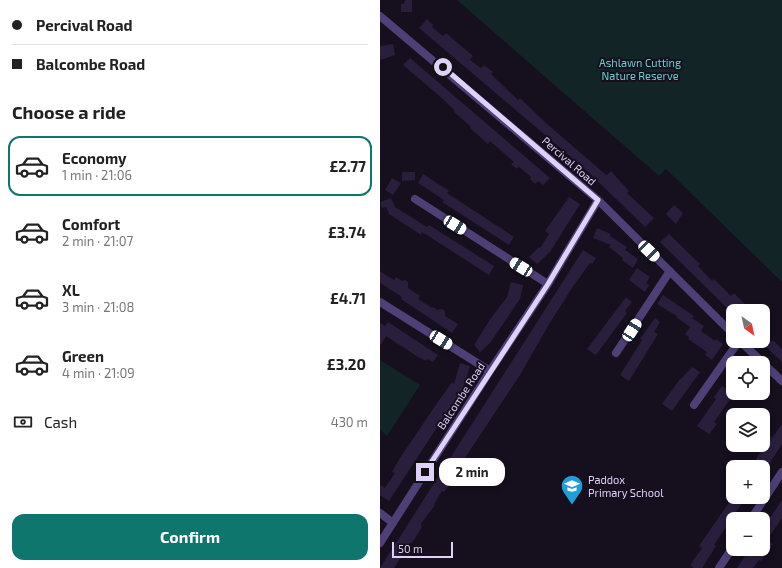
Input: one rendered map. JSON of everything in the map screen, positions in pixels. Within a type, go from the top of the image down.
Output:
[{"type":"street","name":"Percival Road","points":[[380,16],[598,200],[726,327]]},
{"type":"street","points":[[415,200],[548,284]]},
{"type":"street","name":"Balcombe Road","points":[[380,543],[490,371],[548,284],[598,200]]},
{"type":"street","points":[[616,353],[670,271]]},
{"type":"street","points":[[380,302],[490,371]]},
{"type":"street","points":[[694,405],[735,348]]},
{"type":"street","points":[[747,348],[782,381]]},
{"type":"street","points":[[756,512],[782,472]]},
{"type":"street","points":[[380,512],[393,523]]},
{"type":"street","points":[[719,568],[727,556]]},
{"type":"green space","name":"Ashlawn Cutting Nature Reserve","points":[[457,0],[782,0],[782,282],[666,169],[659,176]]},
{"type":"green space","points":[[380,360],[420,385],[387,436],[380,430]]},
{"type":"building","points":[[405,0],[412,0],[412,12],[401,12],[401,4],[404,4]]},
{"type":"building","points":[[427,19],[433,25],[432,27],[443,36],[446,33],[473,56],[470,60],[481,68],[484,65],[493,72],[491,74],[518,100],[520,98],[546,123],[605,174],[607,175],[611,171],[629,191],[627,193],[654,218],[645,227],[585,169],[419,28]]},
{"type":"building","points":[[393,44],[395,55],[380,60],[380,46]]},
{"type":"building","points":[[410,58],[550,178],[543,185],[538,181],[535,184],[530,179],[531,177],[518,166],[517,169],[511,164],[514,162],[490,141],[488,144],[454,112],[455,111],[444,100],[403,65]]},
{"type":"building","points":[[402,172],[415,172],[415,180],[402,181]]},
{"type":"building","points":[[423,174],[449,191],[447,193],[514,237],[509,245],[442,202],[444,200],[418,183]]},
{"type":"building","points":[[392,178],[401,183],[393,195],[385,190]]},
{"type":"building","points":[[569,197],[580,204],[550,252],[537,264],[529,257],[539,247],[540,248],[549,234],[545,231]]},
{"type":"building","points":[[391,198],[395,207],[427,227],[429,225],[494,266],[489,275],[422,232],[421,235],[389,214],[386,207],[382,208],[380,202]]},
{"type":"building","points":[[674,205],[683,213],[676,224],[666,214]]},
{"type":"building","points":[[597,228],[611,234],[610,236],[627,247],[625,250],[638,259],[633,268],[622,260],[623,258],[609,247],[611,245],[593,238]]},
{"type":"building","points":[[669,234],[700,264],[698,266],[712,281],[714,279],[731,296],[734,293],[745,304],[726,304],[726,307],[660,242]]},
{"type":"building","points":[[583,250],[596,258],[592,264],[590,263],[572,288],[520,375],[455,473],[457,474],[444,492],[442,491],[434,504],[435,505],[421,524],[422,527],[412,543],[411,542],[394,568],[380,568]]},
{"type":"building","points":[[637,268],[650,277],[646,283],[649,285],[645,292],[629,280]]},
{"type":"building","points":[[380,271],[394,280],[396,277],[402,281],[405,280],[408,282],[408,288],[420,296],[418,299],[432,308],[433,307],[437,310],[442,309],[445,311],[445,316],[458,324],[452,333],[380,283]]},
{"type":"building","points":[[511,282],[523,285],[520,299],[490,343],[480,352],[474,345],[491,318],[507,297]]},
{"type":"building","points":[[663,295],[694,316],[692,318],[704,326],[701,331],[715,341],[716,339],[723,344],[712,360],[705,355],[707,352],[688,339],[689,337],[685,334],[690,327],[676,317],[677,316],[657,304]]},
{"type":"building","points":[[626,297],[632,302],[625,311],[627,313],[596,355],[587,349]]},
{"type":"building","points":[[655,318],[660,322],[654,332],[658,334],[629,381],[620,375],[642,340],[640,339]]},
{"type":"building","points":[[388,322],[438,355],[433,362],[427,359],[426,361],[418,357],[386,336],[380,346],[380,323],[385,326]]},
{"type":"building","points":[[770,341],[774,341],[782,349],[782,362],[767,348],[770,348]]},
{"type":"building","points":[[460,363],[470,366],[464,386],[389,501],[380,495],[380,485],[385,488],[395,473],[392,472],[400,458],[452,382],[454,384]]},
{"type":"building","points":[[692,367],[700,372],[672,411],[662,404],[680,379]]},
{"type":"building","points":[[722,386],[726,389],[726,400],[730,400],[714,422],[717,424],[709,434],[697,426],[716,399],[714,397]]},
{"type":"building","points":[[782,424],[782,444],[770,462],[770,460],[755,460],[760,452],[770,452],[770,436],[772,438]]},
{"type":"building","points":[[782,500],[782,518],[770,536],[770,518]]},
{"type":"building","points":[[728,504],[741,504],[736,512],[726,512],[726,527],[714,545],[716,546],[702,568],[694,568],[690,565],[702,548],[699,546]]},
{"type":"building","points":[[745,556],[765,556],[761,561],[759,560],[753,568],[737,568]]},
{"type":"place","name":"Paddox Primary School","points":[[572,506]]},
{"type":"route","points":[[425,472],[548,284],[598,200],[443,67]]}]
